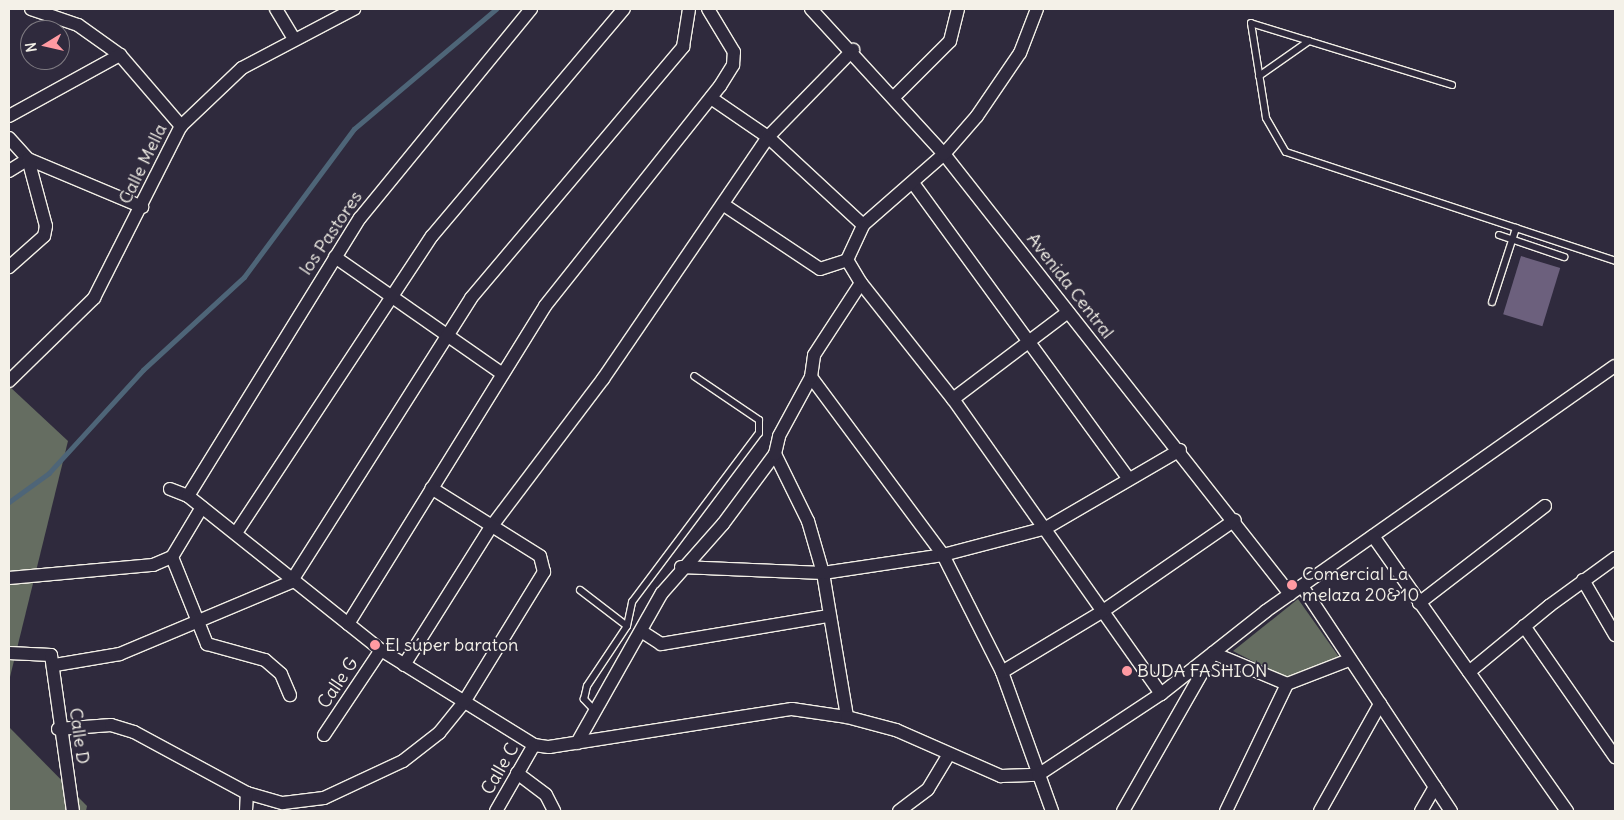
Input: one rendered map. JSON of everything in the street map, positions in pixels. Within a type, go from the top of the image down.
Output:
[{"type":"street","points":[[31,9],[78,25],[120,56],[180,126]]},
{"type":"street","points":[[276,9],[294,39]]},
{"type":"street","name":"Calle Mella","points":[[9,381],[82,314],[142,207],[180,126],[242,68],[354,9]]},
{"type":"street","name":"los Pastores","points":[[188,496],[360,218],[531,9]]},
{"type":"street","points":[[236,533],[388,297],[432,236],[624,9]]},
{"type":"street","points":[[9,653],[48,652],[55,665],[120,654],[291,582],[445,334],[530,224],[683,47],[689,9]]},
{"type":"street","points":[[348,624],[501,373],[545,306],[711,98],[732,65],[734,52],[708,9]]},
{"type":"street","name":"Avenida Central","points":[[812,9],[853,50],[944,154],[1068,312],[1180,450],[1290,594]]},
{"type":"street","points":[[894,97],[950,41],[958,9]]},
{"type":"street","points":[[724,204],[820,269],[847,260],[863,225],[944,154],[1020,53],[1036,9]]},
{"type":"street","points":[[404,665],[491,527],[603,380],[768,138],[853,50]]},
{"type":"street","points":[[9,116],[120,56]]},
{"type":"street","points":[[711,98],[768,138],[863,225]]},
{"type":"street","points":[[9,138],[28,159],[142,207]]},
{"type":"street","points":[[9,171],[28,159]]},
{"type":"street","points":[[9,267],[44,236],[46,226],[28,159]]},
{"type":"street","points":[[913,183],[1128,478]]},
{"type":"street","points":[[335,257],[388,297],[501,373]]},
{"type":"street","points":[[847,260],[861,283],[953,399],[1046,528],[1161,694]]},
{"type":"street","points":[[577,743],[641,631],[681,567],[723,524],[775,454],[779,436],[811,377],[814,355],[861,283]]},
{"type":"street","points":[[953,399],[1029,344],[1068,312]]},
{"type":"street","points":[[170,489],[188,496],[236,533],[291,582],[381,650],[534,744],[577,743],[792,709],[847,716],[896,730],[948,756],[1001,776],[1038,776],[1161,694],[1290,594],[1615,366]]},
{"type":"street","points":[[811,377],[943,555],[1002,672],[1052,811]]},
{"type":"street","points":[[681,567],[823,573],[943,555],[1046,528],[1128,478],[1180,450]]},
{"type":"street","points":[[775,454],[808,522],[823,573],[847,716]]},
{"type":"street","points":[[58,730],[111,724],[134,732],[247,793],[282,803],[348,788],[422,749],[464,702],[544,572],[540,556],[431,488]]},
{"type":"street","points":[[1419,603],[1545,506]]},
{"type":"street","points":[[9,578],[106,572],[172,557],[202,507]]},
{"type":"street","points":[[1002,672],[1103,611],[1235,520]]},
{"type":"street","points":[[1373,536],[1567,811]]},
{"type":"street","points":[[172,557],[207,644],[265,660],[281,674],[290,695]]},
{"type":"street","points":[[1469,672],[1524,626],[1583,580],[1615,558]]},
{"type":"street","points":[[1583,580],[1615,635]]},
{"type":"street","points":[[1302,586],[1349,660],[1451,811]]},
{"type":"street","points":[[641,631],[661,644],[829,616]]},
{"type":"street","points":[[1524,626],[1615,757]]},
{"type":"street","name":"Calle G","points":[[324,735],[381,650]]},
{"type":"street","points":[[1214,653],[1287,684]]},
{"type":"street","points":[[1123,811],[1214,653]]},
{"type":"street","points":[[1226,811],[1287,684],[1349,660]]},
{"type":"street","name":"Calle D","points":[[55,665],[58,730],[73,811]]},
{"type":"street","points":[[1320,811],[1380,704]]},
{"type":"street","name":"Calle C","points":[[496,811],[534,744]]},
{"type":"street","points":[[899,811],[928,789],[948,756]]},
{"type":"street","points":[[517,773],[546,795],[554,811]]},
{"type":"street","points":[[1421,811],[1435,787]]},
{"type":"street","points":[[246,811],[247,793]]},
{"type":"lane","points":[[1452,85],[1250,23],[1266,118],[1286,152],[1615,261]]},
{"type":"lane","points":[[1259,76],[1310,41]]},
{"type":"lane","points":[[1492,302],[1516,228]]},
{"type":"lane","points":[[1499,235],[1564,257]]},
{"type":"lane","points":[[596,712],[584,699],[587,686],[627,626],[632,602],[759,433],[758,420],[694,376]]},
{"type":"lane","points":[[580,590],[627,626]]},
{"type":"shaded area","points":[[9,386],[68,441],[9,681]]},
{"type":"shaded area","points":[[1298,599],[1339,657],[1285,678],[1233,651]]},
{"type":"shaded area","points":[[9,727],[87,806],[86,811],[9,811]]},
{"type":"building","points":[[1521,256],[1560,268],[1542,326],[1503,314]]},
{"type":"waterway","points":[[9,502],[49,473],[143,370],[244,277],[354,129],[496,9]]},
{"type":"place","name":"Comercial La melaza 20&10","points":[[1292,585]]},
{"type":"place","name":"El súper baraton","points":[[375,645]]},
{"type":"place","name":"BUDA FASHION","points":[[1127,671]]}]
